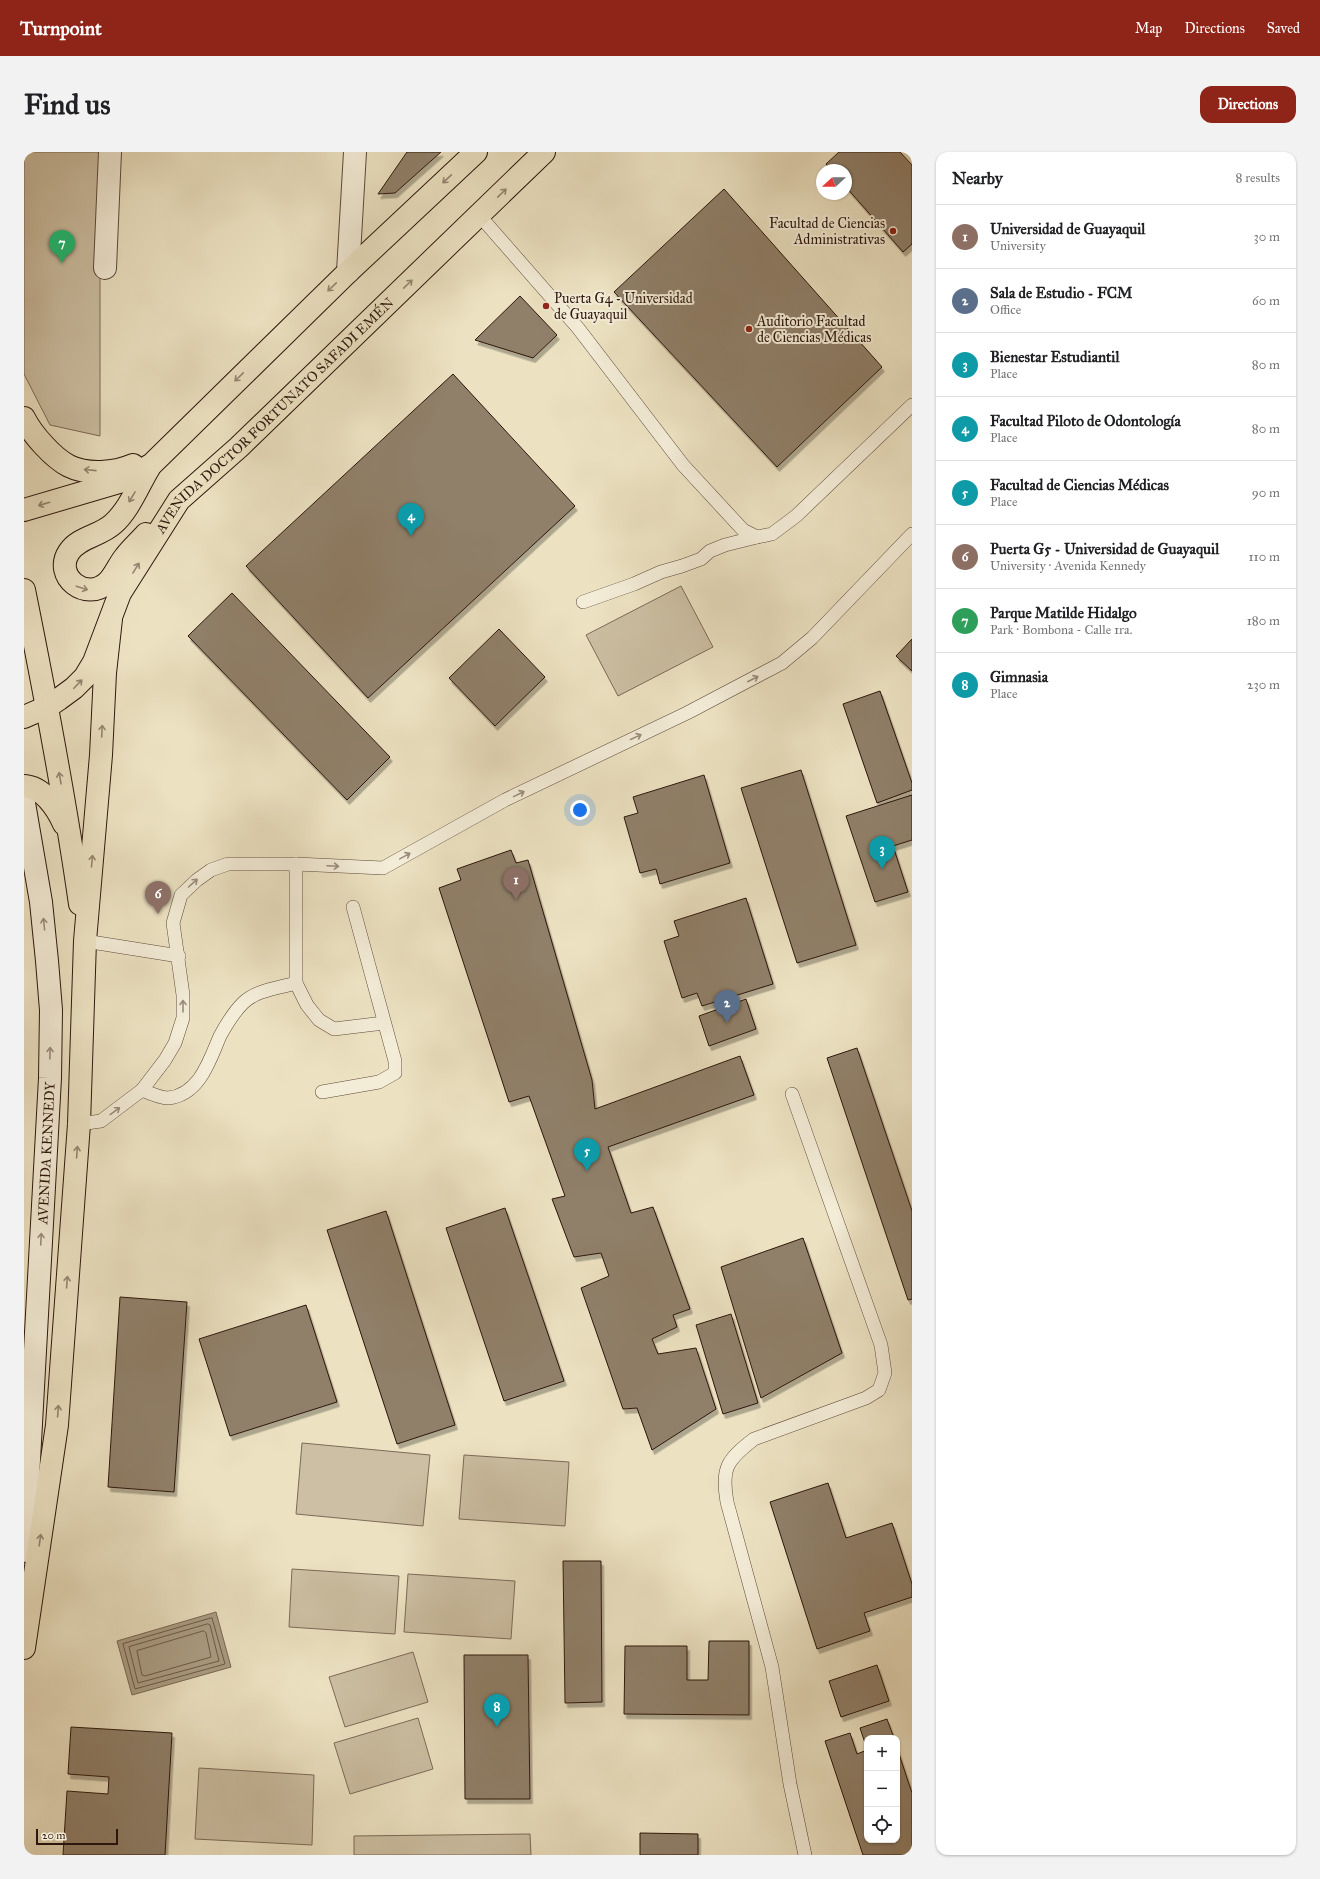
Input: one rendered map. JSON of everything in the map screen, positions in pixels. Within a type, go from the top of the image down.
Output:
[{"type":"main road","points":[[105,268],[110,152]]},
{"type":"main road","points":[[348,272],[355,152]]},
{"type":"main road","points":[[24,510],[126,480],[159,456],[348,272],[476,152]]},
{"type":"main road","name":"AVENIDA DOCTOR FORTUNATO SAFADI EMÉN","points":[[24,717],[47,707],[74,688],[85,677],[94,662],[120,593],[178,500],[244,441],[544,152]]},
{"type":"main road","points":[[24,418],[33,432],[57,457],[69,466],[83,470],[112,471],[127,468],[159,456]]},
{"type":"main road","points":[[159,456],[120,516],[113,524],[104,531],[79,543],[69,552],[65,562],[70,581],[78,588],[87,590],[97,588],[108,582],[125,556],[178,500]]},
{"type":"main road","points":[[24,590],[47,707],[70,838],[85,941]]},
{"type":"main road","points":[[24,1648],[57,1425],[79,1124],[85,941],[101,755],[105,673],[111,619]]},
{"type":"main road","points":[[24,786],[29,786],[40,792],[50,801],[58,811],[70,838]]},
{"type":"main road","name":"AVENIDA KENNEDY","points":[[24,803],[41,902],[51,1010],[50,1078],[24,1551]]},
{"type":"lane","points":[[479,215],[578,328],[683,465],[743,530],[757,537]]},
{"type":"lane","points":[[584,602],[634,584],[661,572],[689,564],[701,559],[710,551],[725,545],[772,534],[796,516],[912,405]]},
{"type":"lane","points":[[79,1124],[101,1121],[142,1090],[165,1060],[175,1043],[183,1018],[183,995],[179,956],[173,923],[180,895],[197,880],[212,870],[228,864],[296,864],[383,868],[505,800],[687,713],[758,677],[794,655],[912,534]]},
{"type":"lane","points":[[296,864],[296,983],[307,1005],[319,1020],[334,1029],[384,1023]]},
{"type":"lane","points":[[322,1092],[379,1082],[395,1073],[395,1061],[353,907]]},
{"type":"lane","points":[[85,941],[179,956]]},
{"type":"lane","points":[[142,1090],[168,1098],[182,1094],[194,1085],[206,1071],[221,1034],[235,1012],[244,1002],[258,993],[296,983]]},
{"type":"lane","points":[[792,1094],[881,1345],[885,1373],[879,1390],[866,1398],[754,1440],[742,1449],[728,1464],[723,1482],[727,1502],[772,1667],[790,1784],[805,1855]]},
{"type":"shaded area","points":[[24,152],[100,152],[100,436],[50,425],[24,374]]},
{"type":"shaded area","points":[[681,586],[713,647],[618,696],[586,635]]},
{"type":"shaded area","points":[[302,1443],[430,1455],[423,1526],[296,1514]]},
{"type":"shaded area","points":[[464,1455],[569,1462],[565,1526],[459,1519]]},
{"type":"shaded area","points":[[292,1569],[399,1576],[395,1634],[289,1627]]},
{"type":"shaded area","points":[[408,1574],[515,1581],[511,1639],[404,1632]]},
{"type":"shaded area","points":[[413,1652],[428,1702],[345,1727],[329,1677]]},
{"type":"shaded area","points":[[418,1718],[433,1769],[350,1794],[334,1743]]},
{"type":"shaded area","points":[[199,1768],[314,1775],[312,1845],[195,1839]]},
{"type":"shaded area","points":[[530,1834],[531,1855],[354,1855],[354,1836]]},
{"type":"water","points":[[216,1612],[231,1667],[132,1695],[117,1641]]},
{"type":"building","points":[[407,152],[441,152],[395,193],[378,194]]},
{"type":"building","name":"Facultad de Ciencias Administrativas","points":[[839,152],[900,152],[912,165],[912,244],[903,252],[852,194],[852,164],[826,164]]},
{"type":"building","name":"Auditorio Facultad de Ciencias Médicas","points":[[724,189],[882,367],[777,467],[614,292]]},
{"type":"building","points":[[520,296],[557,335],[533,358],[475,340]]},
{"type":"building","points":[[453,374],[575,506],[368,698],[246,566]]},
{"type":"building","points":[[232,593],[390,757],[347,800],[188,636]]},
{"type":"building","points":[[499,629],[545,677],[495,726],[449,678]]},
{"type":"building","points":[[912,639],[912,671],[896,656]]},
{"type":"building","points":[[880,691],[912,783],[912,790],[877,803],[843,704]]},
{"type":"building","points":[[801,770],[856,945],[797,963],[741,788]]},
{"type":"building","points":[[704,775],[730,863],[660,884],[656,869],[640,873],[624,817],[638,813],[633,797]]},
{"type":"building","points":[[912,795],[912,840],[893,846],[908,892],[875,902],[846,816]]},
{"type":"building","points":[[511,850],[516,863],[528,860],[592,1080],[595,1109],[740,1056],[754,1095],[608,1147],[631,1213],[653,1207],[690,1309],[673,1315],[677,1327],[652,1339],[658,1354],[696,1348],[716,1409],[652,1450],[637,1408],[623,1409],[581,1288],[609,1276],[601,1253],[574,1257],[552,1199],[565,1196],[529,1096],[509,1102],[439,888],[461,880],[457,869]]},
{"type":"building","points":[[746,898],[773,984],[702,1006],[697,993],[682,998],[664,941],[679,936],[674,921]]},
{"type":"building","points":[[746,999],[756,1029],[709,1046],[699,1016]]},
{"type":"building","points":[[857,1048],[912,1211],[912,1299],[908,1300],[827,1058]]},
{"type":"building","points":[[505,1208],[564,1381],[504,1401],[446,1228]]},
{"type":"building","points":[[386,1211],[455,1425],[397,1444],[327,1230]]},
{"type":"building","points":[[803,1238],[842,1353],[761,1398],[721,1267]]},
{"type":"building","points":[[120,1297],[187,1302],[174,1492],[108,1487]]},
{"type":"building","points":[[306,1305],[337,1402],[230,1436],[199,1339]]},
{"type":"building","points":[[731,1314],[758,1403],[723,1414],[696,1325]]},
{"type":"building","points":[[828,1483],[846,1538],[892,1523],[912,1584],[912,1597],[864,1613],[870,1631],[817,1649],[770,1502]]},
{"type":"building","points":[[563,1561],[601,1561],[602,1702],[565,1703]]},
{"type":"building","points":[[709,1641],[749,1641],[749,1715],[624,1714],[625,1646],[687,1646],[687,1680],[708,1680]]},
{"type":"building","points":[[464,1655],[528,1655],[530,1799],[465,1799]]},
{"type":"building","points":[[877,1665],[889,1701],[841,1717],[829,1681]]},
{"type":"building","points":[[887,1719],[893,1735],[864,1735],[864,1740],[860,1728]]},
{"type":"building","points":[[71,1727],[172,1733],[165,1855],[63,1855],[67,1791],[108,1794],[109,1777],[68,1774]]},
{"type":"building","points":[[850,1733],[857,1754],[864,1751],[864,1843],[900,1843],[900,1757],[912,1793],[912,1855],[863,1855],[825,1741]]},
{"type":"building","points":[[640,1833],[698,1834],[698,1855],[640,1855]]},
{"type":"place","name":"Facultad de Ciencias Administrativas","points":[[893,231]]},
{"type":"place","name":"Parque Matilde Hidalgo","points":[[62,263]]},
{"type":"place","name":"Puerta G4 - Universidad de Guayaquil","points":[[546,306]]},
{"type":"place","name":"Auditorio Facultad de Ciencias Médicas","points":[[749,329]]},
{"type":"place","name":"Facultad Piloto de Odontología","points":[[411,536]]},
{"type":"place","name":"Bienestar Estudiantil","points":[[882,869]]},
{"type":"place","name":"Universidad de Guayaquil","points":[[516,900]]},
{"type":"place","name":"Puerta G5 - Universidad de Guayaquil","points":[[158,914]]},
{"type":"place","name":"Sala de Estudio - FCM","points":[[727,1023]]},
{"type":"place","name":"Facultad de Ciencias Médicas","points":[[587,1171]]},
{"type":"place","name":"Gimnasia","points":[[497,1727]]}]
